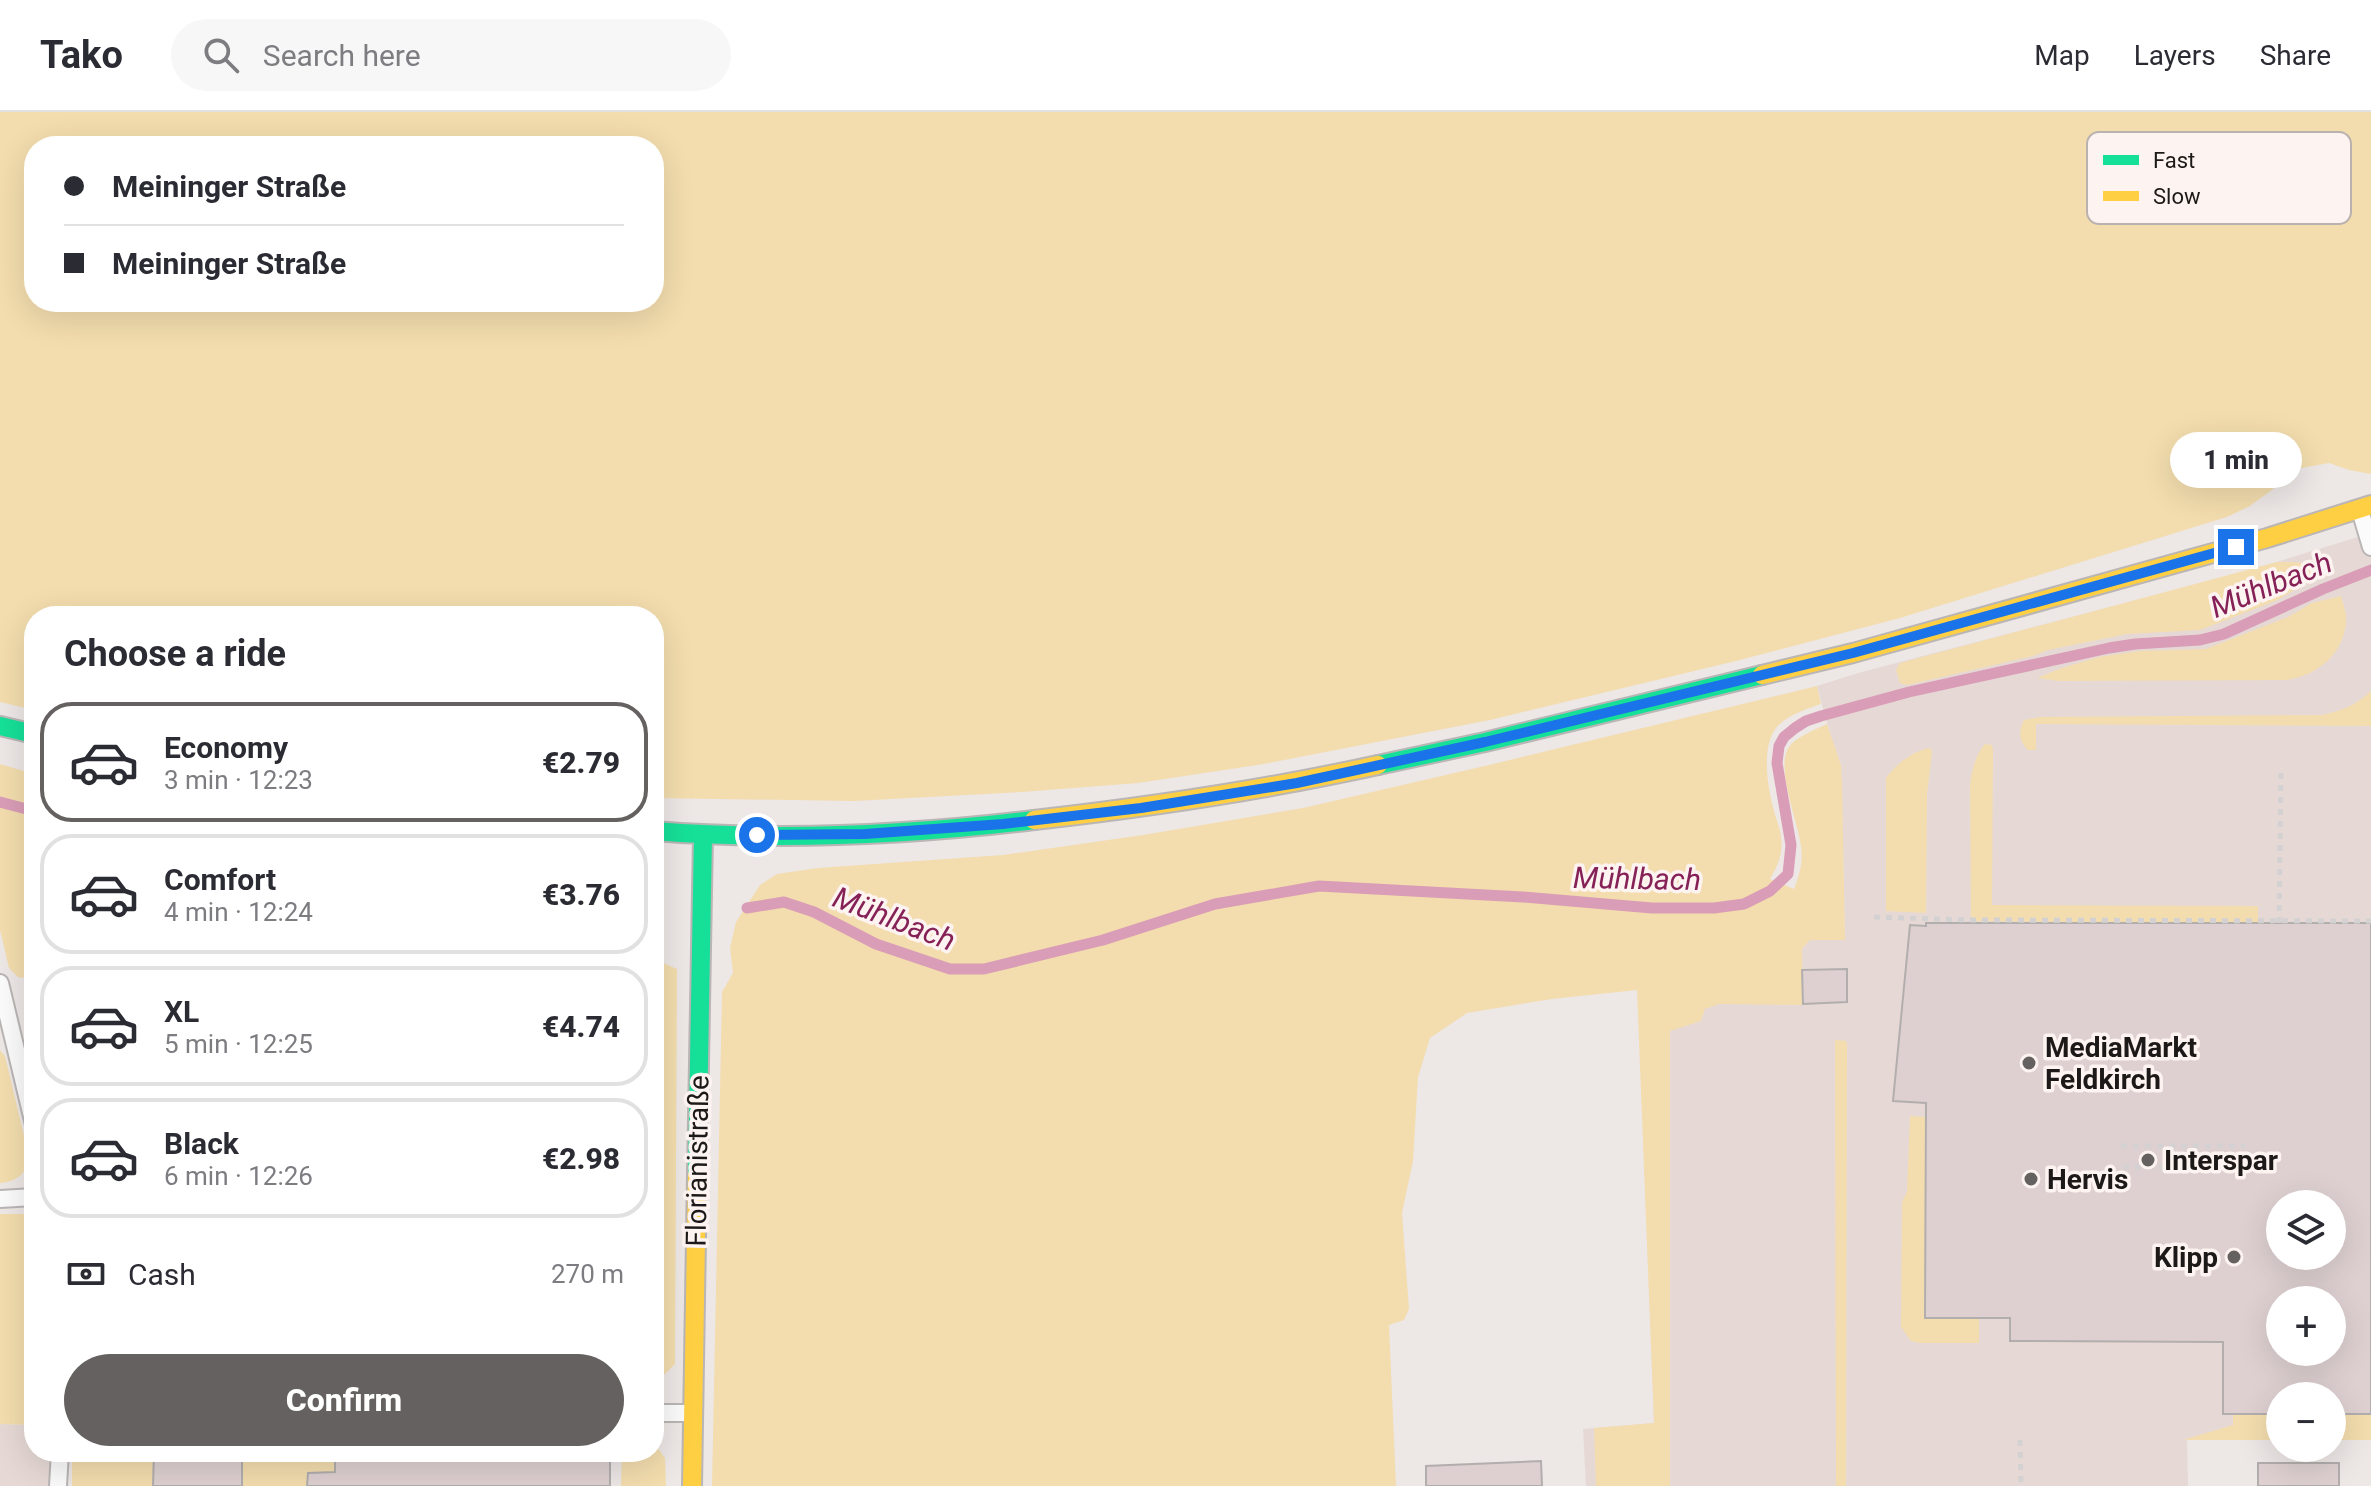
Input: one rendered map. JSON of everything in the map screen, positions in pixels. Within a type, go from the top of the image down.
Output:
[{"type":"main road","points":[[664,832],[703,835],[865,834],[1003,824],[1141,808],[1297,783],[1485,742],[1853,653],[2251,543],[2366,507]]},
{"type":"main road","points":[[0,726],[24,732]]},
{"type":"main road","name":"Florianistraße","points":[[692,1486],[703,835]]},
{"type":"lane","points":[[2366,507],[2371,547]]},
{"type":"lane","points":[[0,983],[4,1019],[24,1090]]},
{"type":"lane","points":[[0,1199],[24,1198]]},
{"type":"lane","points":[[664,1413],[692,1413]]},
{"type":"lane","points":[[58,1486],[59,1462]]},
{"type":"path","points":[[2279,922],[2281,769]]},
{"type":"path","points":[[1874,917],[2371,921]]},
{"type":"path","points":[[2121,1146],[2245,1146]]},
{"type":"path","points":[[2123,1167],[2246,1168]]},
{"type":"path","points":[[2020,1440],[2021,1486]]},
{"type":"shaded area","points":[[0,112],[2371,112],[2371,474],[2329,463],[2290,470],[2273,489],[2250,506],[2227,517],[1900,618],[1736,661],[1490,720],[1264,764],[1138,783],[854,801],[664,798],[664,606],[24,606],[24,708],[0,702]]},
{"type":"shaded area","points":[[2371,533],[2371,1440],[2346,1440],[2346,1382],[2266,1382],[2266,1440],[2187,1440],[2188,1486],[1586,1486],[1583,1429],[1654,1423],[1638,990],[1801,949],[1810,940],[1845,939],[1841,765],[1817,686],[2244,572]]},
{"type":"shaded area","points":[[2277,562],[2311,565],[2328,576],[2316,578],[2275,601],[2200,630],[2127,634],[1907,685],[1900,683],[1896,670],[1900,663]]},
{"type":"shaded area","points":[[2341,596],[2346,618],[2340,644],[2318,669],[2297,678],[2059,681],[2037,678],[2099,657],[2140,651],[2206,649],[2288,617],[2312,603]]},
{"type":"shaded area","points":[[1817,686],[1821,704],[1781,723],[1770,740],[1767,775],[1781,843],[1779,859],[1770,879],[1794,889],[1801,863],[1799,835],[1786,781],[1785,756],[1797,740],[1827,724],[1841,765],[1845,940],[1810,940],[1802,949],[1803,1005],[1719,1004],[1705,1009],[1701,1021],[1670,1031],[1670,1486],[1596,1486],[1594,1428],[1654,1423],[1637,990],[1552,999],[1467,1013],[1430,1038],[1418,1077],[1413,1161],[1402,1213],[1409,1309],[1404,1320],[1389,1325],[1396,1486],[712,1486],[722,992],[733,973],[730,948],[736,922],[760,885],[777,874],[818,868],[1003,855],[1303,808]]},
{"type":"shaded area","points":[[2371,691],[2371,726],[2036,724],[2036,750],[2028,750],[2020,736],[2024,720],[2040,717],[2322,715],[2348,707]]},
{"type":"shaded area","points":[[1985,744],[1992,745],[1993,750],[1992,905],[2258,906],[2258,924],[1971,921],[1970,785],[1974,763]]},
{"type":"shaded area","points":[[1930,748],[1926,913],[1886,911],[1886,778],[1905,759]]},
{"type":"shaded area","points":[[0,764],[24,771],[24,978],[18,977],[9,968],[0,930]]},
{"type":"shaded area","points":[[664,963],[677,969],[675,1364],[664,1375]]},
{"type":"shaded area","points":[[1835,1040],[1846,1041],[1847,1044],[1846,1486],[1836,1486]]},
{"type":"shaded area","points":[[0,1050],[5,1056],[24,1136],[24,1171],[11,1181],[0,1183]]},
{"type":"shaded area","points":[[1910,1116],[1926,1117],[1925,1317],[1979,1318],[1979,1343],[1920,1343],[1911,1341],[1901,1327],[1902,1202],[1907,1192]]},
{"type":"shaded area","points":[[0,1214],[24,1214],[24,1425],[0,1424]]},
{"type":"shaded area","points":[[2233,1414],[2266,1414],[2266,1440],[2183,1440],[2233,1425]]},
{"type":"shaded area","points":[[2346,1414],[2371,1414],[2371,1440],[2346,1440]]},
{"type":"shaded area","points":[[0,1424],[24,1425],[24,1462],[59,1462],[58,1486],[0,1486]]},
{"type":"shaded area","points":[[665,1458],[666,1486],[621,1486],[622,1462],[664,1462]]},
{"type":"shaded area","points":[[72,1462],[154,1462],[153,1486],[72,1486]]},
{"type":"shaded area","points":[[242,1462],[335,1462],[335,1472],[308,1473],[307,1486],[242,1486]]},
{"type":"building","name":"Interspar","points":[[2371,923],[2371,1414],[2346,1414],[2346,1382],[2266,1382],[2266,1414],[2223,1414],[2223,1342],[2010,1341],[2010,1318],[1925,1318],[1926,1103],[1893,1101],[1910,925]]},
{"type":"building","points":[[1847,969],[1847,1002],[1803,1004],[1802,970]]},
{"type":"building","points":[[1541,1461],[1542,1486],[1426,1486],[1426,1466]]},
{"type":"building","points":[[154,1462],[242,1462],[242,1486],[153,1486]]},
{"type":"building","points":[[335,1462],[610,1462],[610,1486],[307,1486],[308,1473],[335,1472]]},
{"type":"building","points":[[2258,1463],[2339,1463],[2339,1486],[2258,1486]]},
{"type":"waterway","name":"Mühlbach","points":[[747,908],[784,902],[814,912],[876,944],[950,969],[984,969],[1103,940],[1215,904],[1319,886],[1523,897],[1652,908],[1714,908],[1744,904],[1770,891],[1788,874],[1791,845],[1777,763],[1779,746],[1784,737],[1806,721],[1909,692],[2109,648],[2200,640],[2224,634],[2371,570]]},
{"type":"waterway","name":"Mühlbach","points":[[0,802],[24,808]]},
{"type":"traffic: fast","points":[[1378,765],[1762,675]]},
{"type":"traffic: fast","points":[[0,726],[24,732]]},
{"type":"traffic: fast","points":[[664,832],[749,836],[844,835],[1034,820]]},
{"type":"traffic: fast","points":[[697,1175],[703,835]]},
{"type":"traffic: slow","points":[[1762,675],[1853,653],[2267,538],[2371,505]]},
{"type":"traffic: slow","points":[[1034,820],[1207,797],[1378,765]]},
{"type":"traffic: slow","points":[[692,1486],[697,1175]]},
{"type":"place","name":"MediaMarkt Feldkirch","points":[[2029,1063]]},
{"type":"place","name":"Interspar","points":[[2148,1160]]},
{"type":"place","name":"Hervis","points":[[2031,1179]]},
{"type":"place","name":"Klipp","points":[[2234,1257]]},
{"type":"route","points":[[757,835],[865,834],[1003,824],[1141,808],[1297,783],[1485,742],[1853,653],[2236,547]]}]
